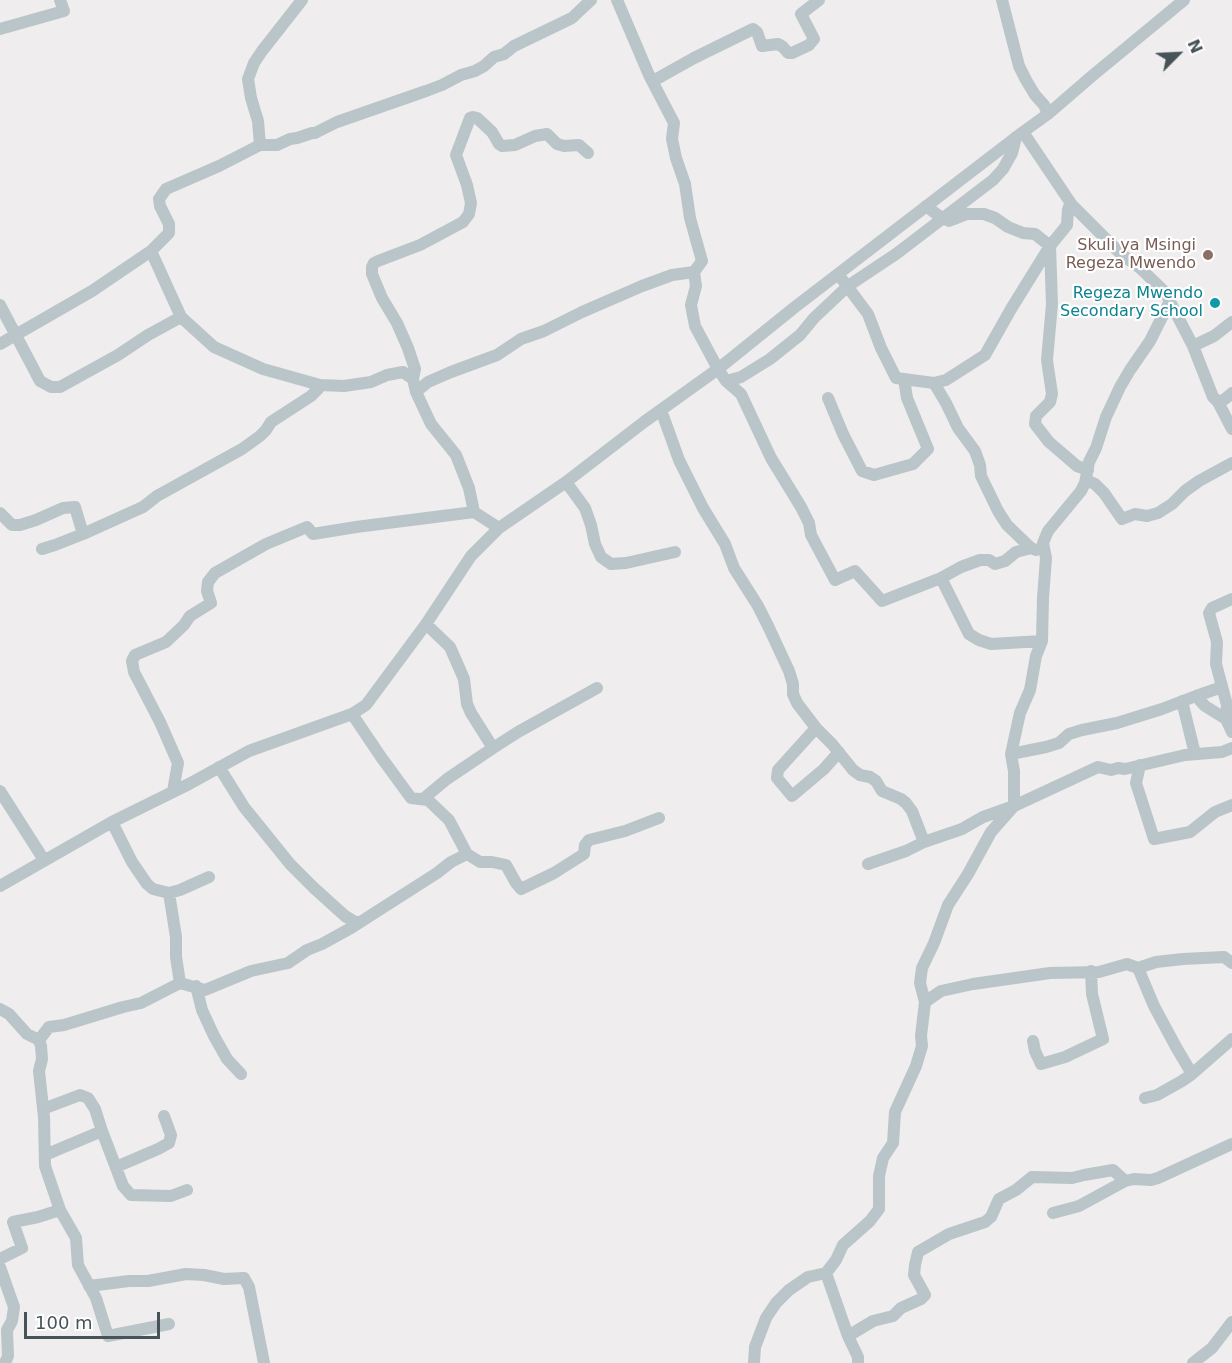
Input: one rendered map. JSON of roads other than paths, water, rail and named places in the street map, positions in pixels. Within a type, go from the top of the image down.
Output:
[{"type":"street","points":[[0,29],[64,11],[60,0]]},
{"type":"street","points":[[260,145],[258,121],[248,79],[262,51],[302,0]]},
{"type":"street","points":[[0,344],[92,291],[152,250],[169,233],[169,224],[159,199],[166,189],[260,145],[277,145],[290,139],[315,133],[337,122],[475,71],[514,46],[572,18],[591,0]]},
{"type":"street","points":[[617,0],[674,123],[672,139],[685,184],[690,218],[702,261],[694,272],[696,286],[691,305],[695,326],[726,381],[741,394],[771,458],[801,507],[809,523],[811,535],[835,580],[855,571],[882,602],[980,560],[989,560],[995,564],[1005,561],[1016,552],[1031,548]]},
{"type":"street","points":[[653,81],[753,29],[757,32],[762,46],[778,44],[788,53],[792,53],[808,45],[814,39],[801,14],[819,0]]},
{"type":"street","points":[[1002,0],[1019,66],[1048,114]]},
{"type":"street","points":[[0,886],[112,822],[249,751],[352,714],[366,705],[426,624],[471,556],[499,528],[566,482],[718,369],[1048,114],[1184,0]]},
{"type":"street","points":[[474,512],[469,488],[456,455],[431,424],[416,392],[413,379],[415,369],[408,348],[397,323],[381,298],[372,274],[372,267],[378,261],[420,245],[463,222],[469,214],[471,203],[456,155],[470,118],[477,118],[492,132],[502,146],[515,146],[535,136],[547,134],[557,144],[579,145],[588,153]]},
{"type":"street","points":[[1020,135],[1072,205],[1121,254],[1140,268],[1165,292],[1193,346],[1213,397],[1232,429]]},
{"type":"street","points":[[726,381],[741,377],[778,353],[800,335],[814,318],[848,286],[896,254],[993,180],[1003,169],[1020,135]]},
{"type":"street","points":[[838,274],[868,314],[896,378],[934,383],[946,380],[985,355],[1050,246],[1067,225],[1068,210],[1072,205]]},
{"type":"street","points":[[927,206],[949,221],[967,214],[984,214],[1008,227],[1035,234],[1050,246],[1052,304],[1047,360],[1052,394],[1050,402],[1036,416],[1035,424],[1049,442],[1104,493],[1122,519],[1134,514],[1147,516],[1158,513],[1199,481],[1232,463]]},
{"type":"street","points":[[152,250],[181,316],[214,347],[263,369],[320,385],[344,386],[371,382],[387,375],[403,372],[413,379]]},
{"type":"street","points":[[416,392],[428,382],[497,355],[521,339],[544,331],[642,286],[672,275],[694,272]]},
{"type":"street","points":[[754,1363],[755,1347],[766,1318],[776,1303],[789,1290],[808,1277],[826,1273],[836,1260],[843,1245],[870,1221],[879,1209],[879,1176],[883,1158],[893,1143],[895,1112],[916,1066],[922,1046],[925,1002],[920,983],[922,968],[948,905],[991,832],[1014,806],[1014,771],[1011,754],[1020,713],[1030,690],[1036,656],[1042,641],[1046,558],[1043,543],[1048,531],[1081,491],[1089,462],[1111,407],[1130,370],[1150,341],[1170,301]]},
{"type":"street","points":[[0,305],[40,381],[51,387],[60,387],[181,316]]},
{"type":"street","points":[[1193,346],[1214,336],[1232,322]]},
{"type":"street","points":[[828,398],[862,471],[874,475],[913,464],[928,449],[907,398],[904,379]]},
{"type":"street","points":[[934,383],[958,428],[975,451],[981,476],[998,511],[1008,525],[1031,548],[1044,552]]},
{"type":"street","points":[[42,549],[83,534],[143,507],[157,496],[242,449],[260,436],[271,422],[311,396],[320,385]]},
{"type":"street","points":[[1218,402],[1232,393]]},
{"type":"street","points":[[662,410],[679,460],[725,544],[734,568],[762,613],[789,671],[797,703],[852,770],[870,777],[882,790],[906,803],[912,811],[924,842]]},
{"type":"street","points":[[566,482],[585,508],[595,544],[602,557],[611,564],[675,552]]},
{"type":"street","points":[[0,513],[12,525],[20,525],[63,508],[75,507],[83,534]]},
{"type":"street","points":[[173,791],[178,763],[134,672],[132,661],[135,655],[166,642],[190,616],[211,603],[207,591],[208,582],[215,573],[266,544],[307,527],[313,534],[474,512],[499,528]]},
{"type":"street","points":[[941,578],[969,634],[991,644],[1042,641]]},
{"type":"street","points":[[1232,599],[1212,608],[1209,614],[1217,642],[1216,664],[1227,705],[1226,719],[1232,732]]},
{"type":"street","points":[[426,624],[450,647],[464,679],[467,704],[493,748]]},
{"type":"street","points":[[1011,754],[1059,743],[1068,734],[1117,723],[1222,687]]},
{"type":"street","points":[[423,799],[447,779],[518,732],[597,688]]},
{"type":"street","points":[[1196,696],[1205,706],[1226,719]]},
{"type":"street","points":[[1182,701],[1194,754]]},
{"type":"street","points":[[352,714],[411,798],[428,800],[449,820],[467,854],[480,862],[506,865],[521,889],[555,873],[584,854],[585,845],[589,840],[625,831],[659,818]]},
{"type":"street","points":[[816,728],[778,770],[777,778],[792,796],[824,769],[839,752]]},
{"type":"street","points":[[868,864],[962,829],[983,817],[1014,806],[1098,767],[1111,770],[1125,769],[1194,754],[1222,752],[1232,748]]},
{"type":"street","points":[[1140,765],[1136,783],[1154,839],[1190,832],[1215,812],[1232,805]]},
{"type":"street","points":[[219,767],[244,807],[290,864],[345,916],[355,922],[360,922]]},
{"type":"street","points":[[0,791],[44,860]]},
{"type":"street","points":[[112,822],[132,862],[153,889],[169,893],[209,877]]},
{"type":"street","points":[[39,1040],[49,1027],[64,1025],[141,1003],[180,983],[205,990],[251,971],[288,963],[307,950],[360,922],[451,862],[467,854]]},
{"type":"street","points":[[169,893],[180,983]]},
{"type":"street","points":[[925,1002],[941,991],[1050,973],[1099,972],[1127,964],[1138,968],[1156,962],[1182,959],[1224,957],[1232,963]]},
{"type":"street","points":[[1138,968],[1154,1006],[1192,1074]]},
{"type":"street","points":[[1033,1041],[1041,1064],[1065,1057],[1103,1039],[1092,994],[1090,972]]},
{"type":"street","points":[[196,986],[202,1010],[214,1036],[227,1059],[241,1074]]},
{"type":"street","points":[[0,1009],[9,1014],[27,1034],[39,1040],[41,1046],[42,1059],[39,1071],[45,1166],[60,1210],[76,1238],[78,1265],[96,1298],[108,1336],[169,1324]]},
{"type":"street","points":[[1145,1098],[1157,1095],[1182,1081],[1232,1039]]},
{"type":"street","points":[[43,1108],[80,1095],[88,1098],[95,1109],[123,1186],[131,1195],[171,1196],[187,1190]]},
{"type":"street","points":[[116,1167],[169,1143],[171,1135],[164,1116]]},
{"type":"street","points":[[45,1155],[102,1131]]},
{"type":"street","points":[[1232,1144],[1229,1147],[1232,1155]]},
{"type":"street","points":[[1053,1213],[1079,1206],[1125,1181],[1158,1178],[1232,1144]]},
{"type":"street","points":[[848,1336],[873,1322],[893,1316],[901,1308],[921,1299],[925,1295],[914,1275],[918,1252],[949,1234],[985,1222],[991,1217],[999,1199],[1016,1190],[1032,1177],[1072,1179],[1084,1174],[1113,1170],[1125,1181]]},
{"type":"street","points":[[0,1259],[22,1248],[13,1222],[60,1210]]},
{"type":"street","points":[[0,1267],[14,1307],[12,1321],[7,1330],[8,1356],[5,1363]]},
{"type":"street","points":[[826,1273],[848,1336],[858,1357],[858,1363]]},
{"type":"street","points":[[89,1286],[148,1281],[186,1274],[224,1279],[244,1278],[249,1287],[264,1363]]},
{"type":"street","points":[[1193,1363],[1212,1348],[1232,1322]]},
{"type":"place","name":"Skuli ya Msingi Regeza Mwendo","points":[[1208,255]]},
{"type":"place","name":"Regeza Mwendo Secondary School","points":[[1215,303]]}]
